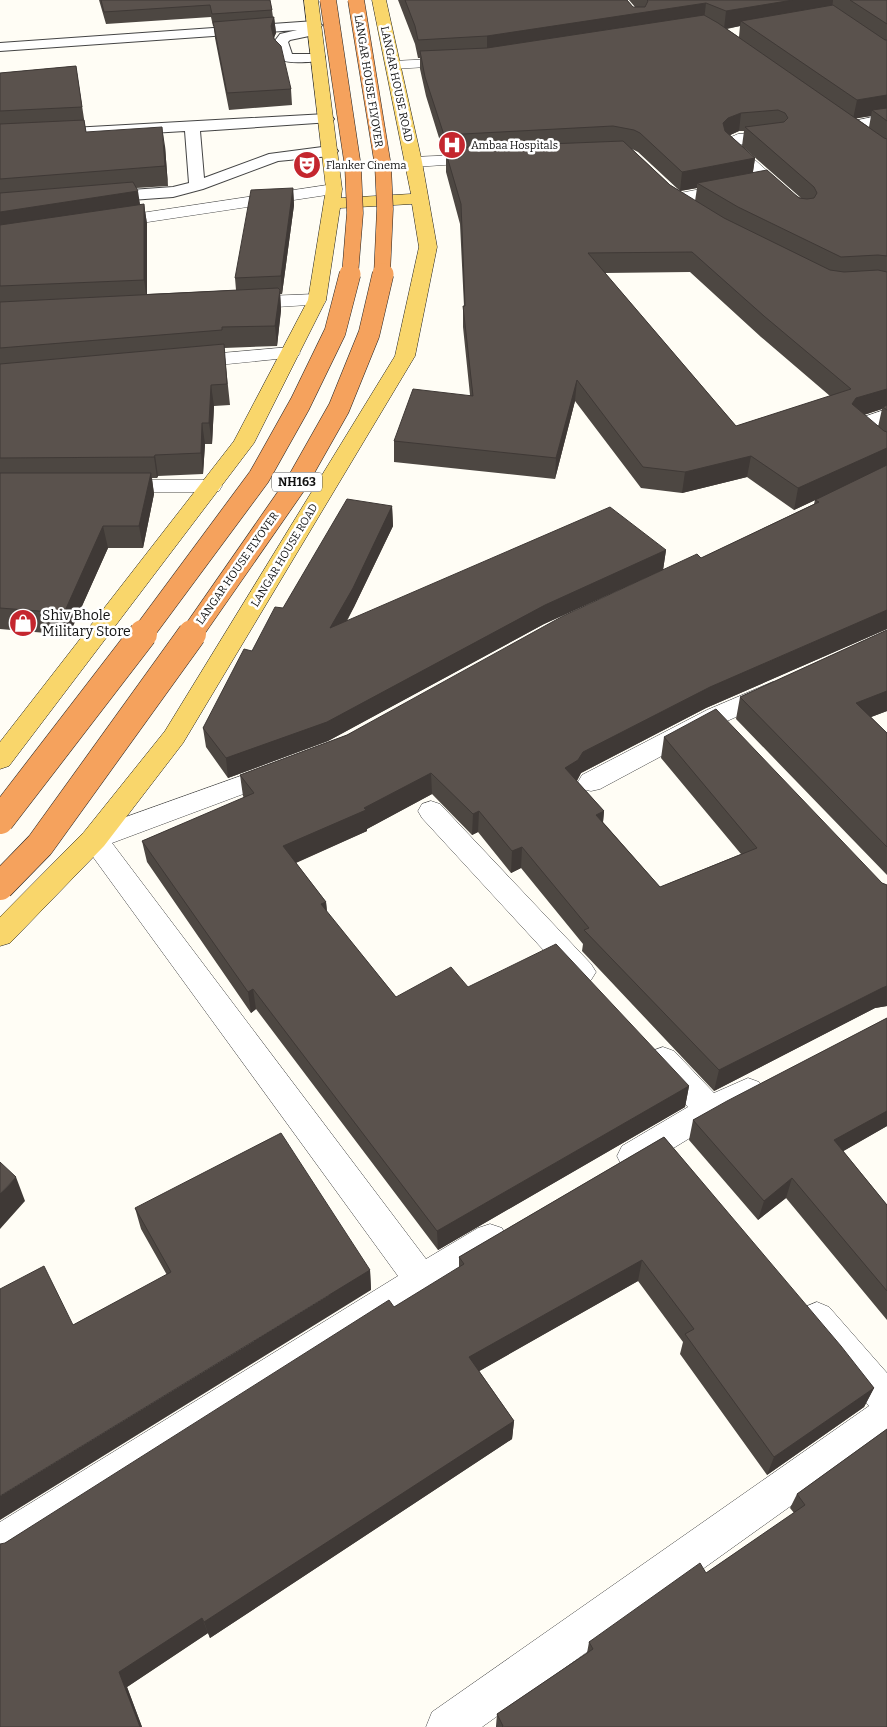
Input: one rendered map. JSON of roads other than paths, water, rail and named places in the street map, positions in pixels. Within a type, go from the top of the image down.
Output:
[{"type":"highway","name":"NH163","points":[[0,820],[118,667],[259,477],[300,404],[335,332],[352,268],[355,213],[352,167],[328,0]]},
{"type":"highway","name":"LANGAR HOUSE FLYOVER","points":[[0,886],[40,846],[161,678],[296,484],[339,408],[369,334],[384,268],[385,209],[383,166],[356,0]]},
{"type":"main road","points":[[0,760],[244,443],[318,300],[334,196],[311,0]]},
{"type":"main road","name":"LANGAR HOUSE ROAD","points":[[0,935],[94,839],[174,737],[405,356],[428,246],[414,162],[379,0]]},
{"type":"main road","points":[[334,196],[420,199]]},
{"type":"street","points":[[393,65],[468,61]]},
{"type":"street","points":[[834,115],[865,136]]},
{"type":"street","points":[[850,126],[887,119]]},
{"type":"street","points":[[775,136],[738,139],[730,143],[733,149],[796,206]]},
{"type":"street","points":[[414,162],[503,158]]},
{"type":"street","points":[[675,199],[768,181]]},
{"type":"street","points":[[662,186],[675,199],[697,213]]},
{"type":"street","points":[[88,226],[334,196]]},
{"type":"street","points":[[228,304],[318,300]]},
{"type":"street","points":[[174,363],[290,353]]},
{"type":"street","points":[[887,415],[859,425],[887,447]]},
{"type":"street","points":[[96,486],[211,486]]},
{"type":"street","points":[[591,782],[716,716],[796,679]]},
{"type":"street","points":[[716,716],[737,738]]},
{"type":"street","points":[[302,762],[94,839],[421,1280]]},
{"type":"street","points":[[430,811],[601,994]]},
{"type":"street","points":[[649,1044],[710,1110]]},
{"type":"street","points":[[605,1172],[673,1149],[710,1110],[772,1078]]},
{"type":"street","points":[[0,1544],[421,1280],[513,1226]]},
{"type":"street","points":[[798,1295],[887,1400]]},
{"type":"street","points":[[447,1727],[887,1415]]},
{"type":"lane","points":[[0,47],[315,28]]},
{"type":"lane","points":[[315,28],[285,37],[281,42],[281,47],[288,58],[318,57]]},
{"type":"lane","points":[[0,137],[326,119]]},
{"type":"lane","points":[[192,126],[197,186]]},
{"type":"lane","points":[[87,199],[173,192],[197,186],[275,157],[330,151]]},
{"type":"place","name":"Ambaa Hospitals","points":[[452,145]]},
{"type":"place","name":"Flanker Cinema","points":[[307,165]]},
{"type":"place","name":"Shiv Bhole Military Store","points":[[23,623]]}]
